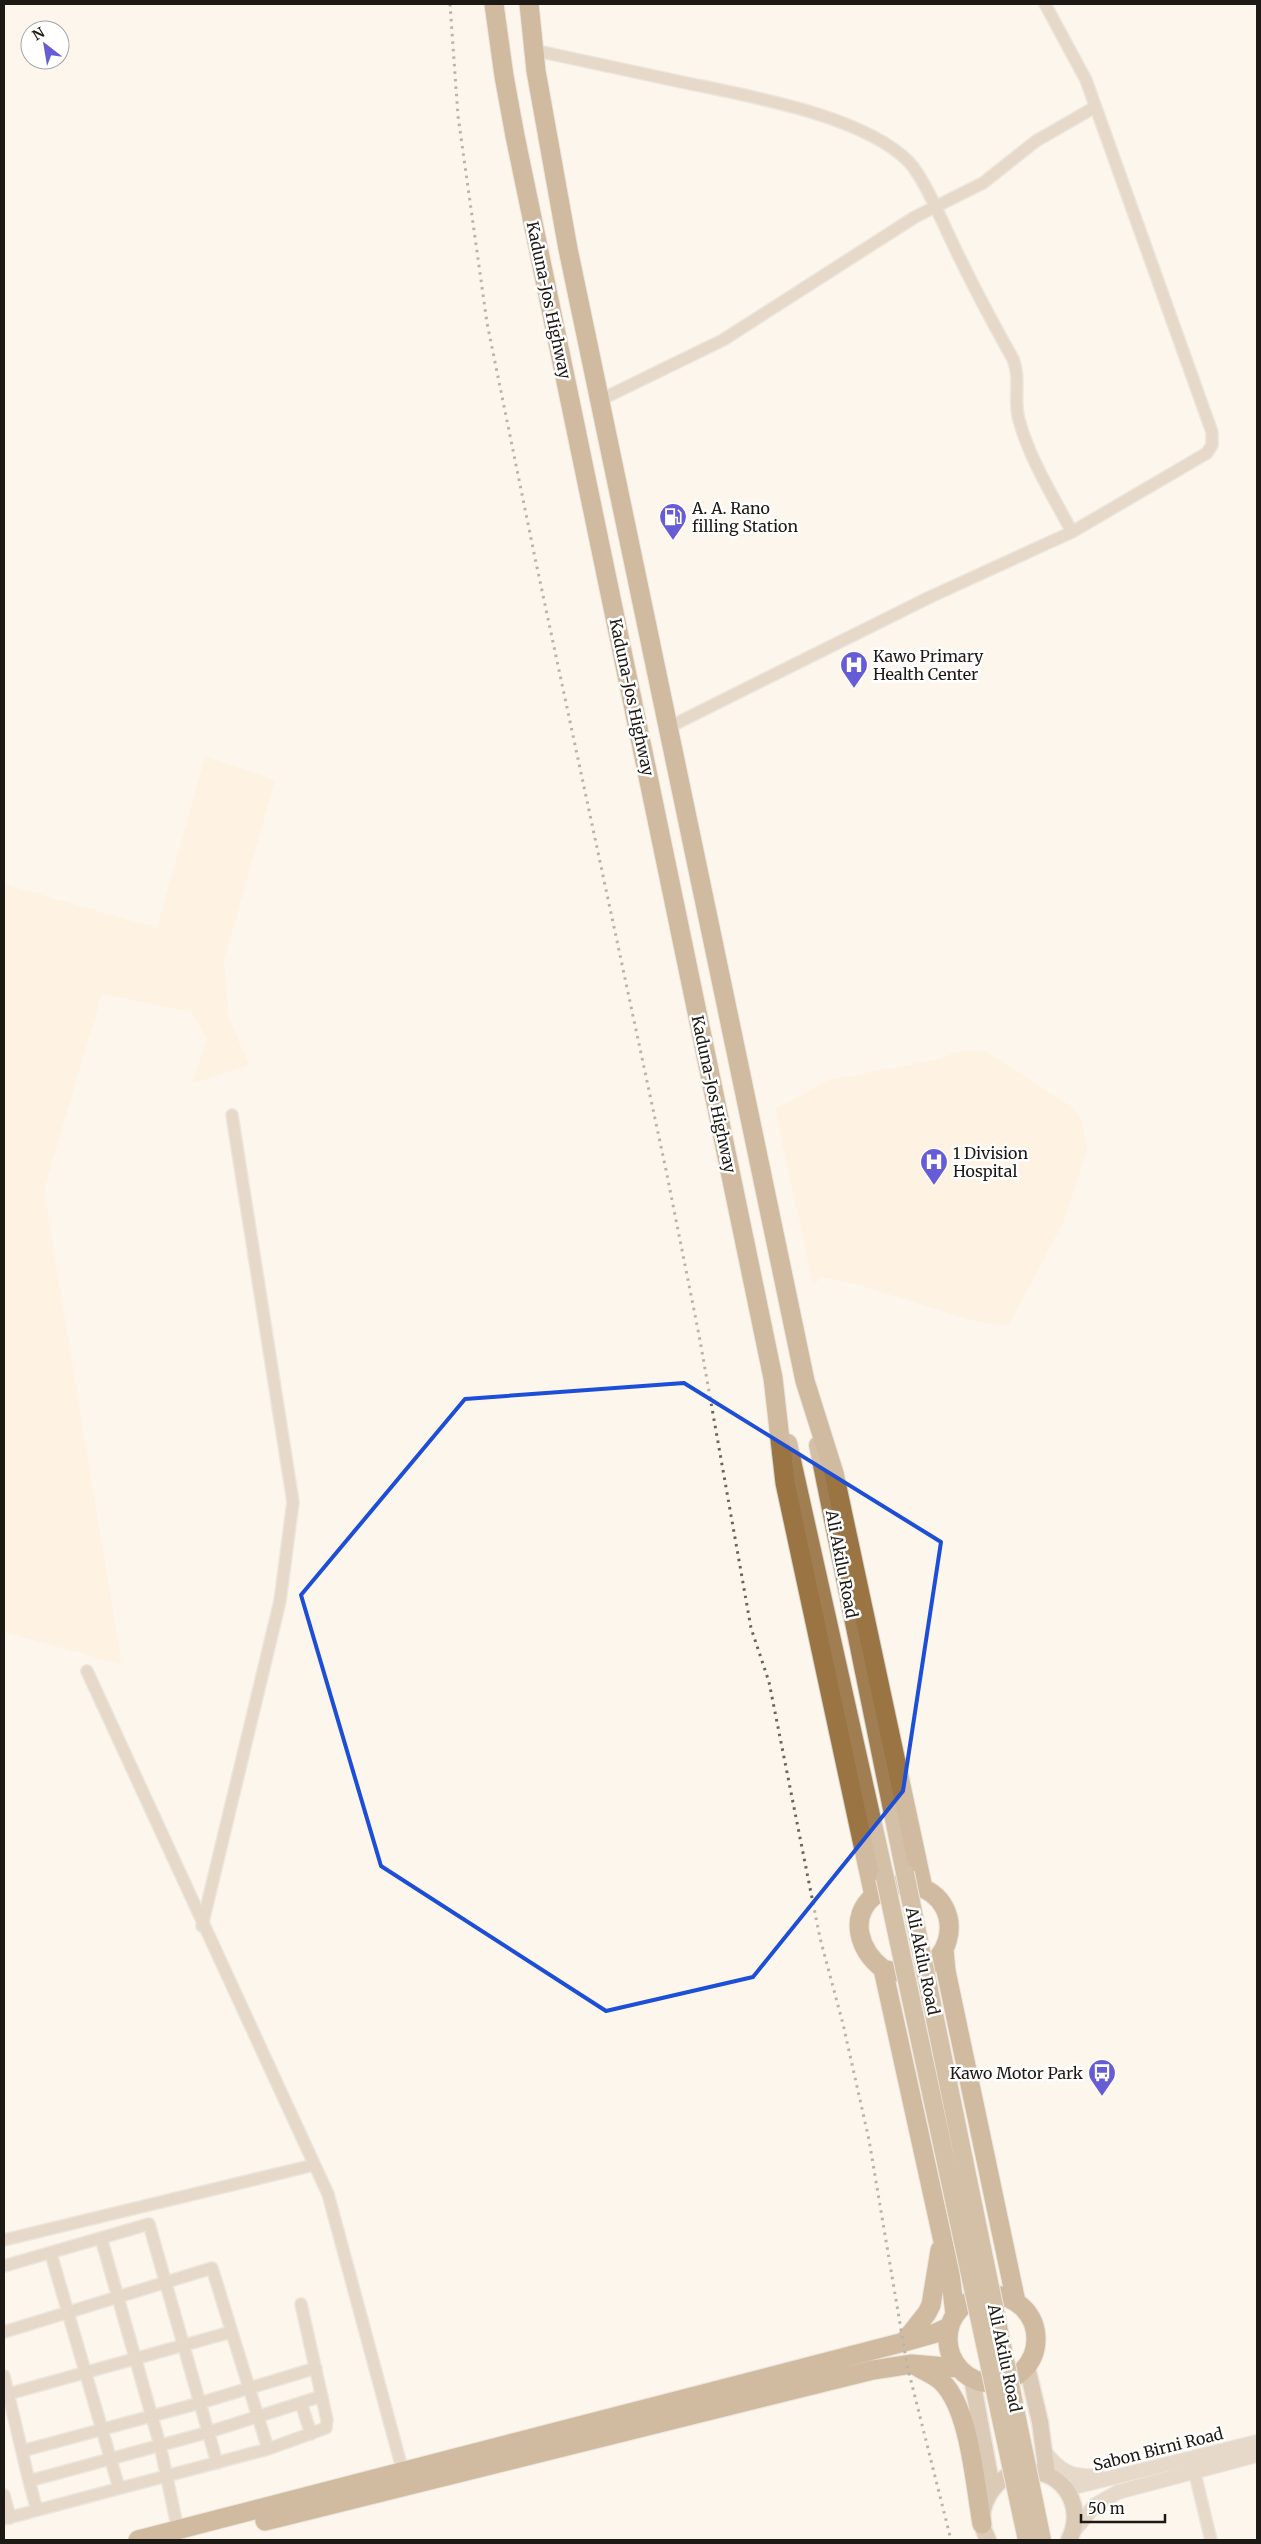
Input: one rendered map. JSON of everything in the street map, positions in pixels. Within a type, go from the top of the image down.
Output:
[{"type":"highway","name":"Kaduna-Jos Highway","points":[[494,4],[515,136],[774,1384],[785,1483],[874,1896]]},
{"type":"highway","name":"Kaduna-Jos Highway","points":[[529,4],[533,50],[568,249],[804,1376],[834,1473],[923,1888]]},
{"type":"highway","points":[[774,1384],[804,1376]]},
{"type":"highway","points":[[906,1884],[923,1888],[941,1902],[948,1918],[949,1934],[944,1950],[933,1964],[917,1972],[900,1974],[883,1969],[870,1958],[861,1943],[859,1926],[864,1910],[874,1896],[888,1888],[906,1884]]},
{"type":"highway","points":[[944,1950],[946,1971],[1016,2302]]},
{"type":"highway","points":[[883,1969],[950,2273],[952,2321],[947,2343],[950,2356],[965,2374]]},
{"type":"highway","points":[[904,2342],[931,2305],[942,2239]]},
{"type":"highway","points":[[138,2540],[182,2535],[873,2370],[912,2364],[965,2374],[984,2383],[1000,2383],[1015,2378],[1027,2367],[1036,2351],[1036,2332],[1030,2314],[1016,2302],[1000,2295],[983,2296],[967,2302],[952,2321],[936,2333],[403,2472],[182,2535]]},
{"type":"highway","points":[[912,2364],[941,2381],[954,2396],[965,2430],[985,2532]]},
{"type":"main road","name":"Ali Akilu Road","points":[[804,1376],[1042,2540]]},
{"type":"main road","name":"Ali Akilu Road","points":[[774,1384],[885,1878],[1027,2540]]},
{"type":"main road","points":[[1027,2367],[1040,2422],[1047,2474]]},
{"type":"main road","points":[[965,2374],[992,2488]]},
{"type":"main road","points":[[985,2532],[983,2505],[992,2488],[1008,2476],[1027,2471],[1047,2474],[1066,2489],[1074,2503],[1071,2535]]},
{"type":"street","points":[[669,727],[930,597],[1072,532],[1207,453],[1212,445],[1212,432],[1086,80],[1044,4]]},
{"type":"street","points":[[533,50],[760,98],[867,133],[890,146],[910,164],[935,207],[980,301],[1013,359],[1017,369],[1016,403],[1018,419],[1030,454],[1072,532]]},
{"type":"street","points":[[600,400],[723,340],[915,217],[982,183],[1036,141],[1095,107]]},
{"type":"street","points":[[202,1926],[280,1601],[293,1502],[232,1115]]},
{"type":"street","points":[[86,1671],[202,1926],[328,2194],[403,2472]]},
{"type":"street","points":[[4,2240],[314,2165]]},
{"type":"street","points":[[4,2266],[51,2254],[149,2224],[217,2463]]},
{"type":"street","points":[[101,2238],[160,2445],[182,2535]]},
{"type":"street","points":[[51,2254],[119,2488]]},
{"type":"street","points":[[4,2332],[212,2268],[268,2449]]},
{"type":"street","points":[[4,2495],[7,2519],[166,2474],[268,2449],[326,2428],[328,2424],[301,2304]]},
{"type":"street","points":[[7,2401],[86,2373],[232,2332]]},
{"type":"street","points":[[22,2450],[200,2403],[316,2368]]},
{"type":"street","points":[[4,2376],[7,2401],[37,2510]]},
{"type":"street","points":[[29,2481],[209,2432],[322,2396]]},
{"type":"street","points":[[301,2402],[311,2434]]},
{"type":"street","name":"Sabon Birni Road","points":[[1066,2489],[1257,2442]]},
{"type":"street","points":[[1044,2451],[1058,2468],[1083,2477],[1124,2475]]},
{"type":"street","name":"Sabon Birni Road","points":[[1071,2535],[1095,2505],[1106,2497],[1194,2470],[1257,2455]]},
{"type":"street","points":[[1194,2470],[1211,2540]]},
{"type":"highlighted area","points":[[684,1383],[941,1542],[903,1791],[753,1977],[606,2011],[381,1866],[301,1595],[465,1399]]},
{"type":"shaded area","points":[[205,756],[275,780],[224,961],[229,1018],[249,1065],[192,1084],[207,1039],[191,1012],[102,994],[44,1190],[122,1665],[4,1632],[4,884],[157,928]]},
{"type":"shaded area","name":"1 Division Hospital","points":[[967,1050],[985,1051],[1072,1107],[1082,1120],[1087,1150],[1064,1221],[1008,1327],[967,1319],[859,1285],[821,1277],[813,1286],[775,1109],[829,1080],[928,1061]]},
{"type":"railway","points":[[450,4],[458,116],[487,323],[535,558],[666,1170],[699,1335],[751,1628],[769,1682],[820,1938],[843,2024],[869,2140],[907,2365],[951,2540]]},
{"type":"place","name":"A. A. Rano filling Station","points":[[673,541]]},
{"type":"place","name":"Kawo Primary Health Center","points":[[854,689]]},
{"type":"place","name":"1 Division Hospital","points":[[934,1186]]},
{"type":"place","name":"Kawo Motor Park","points":[[1102,2097]]}]
